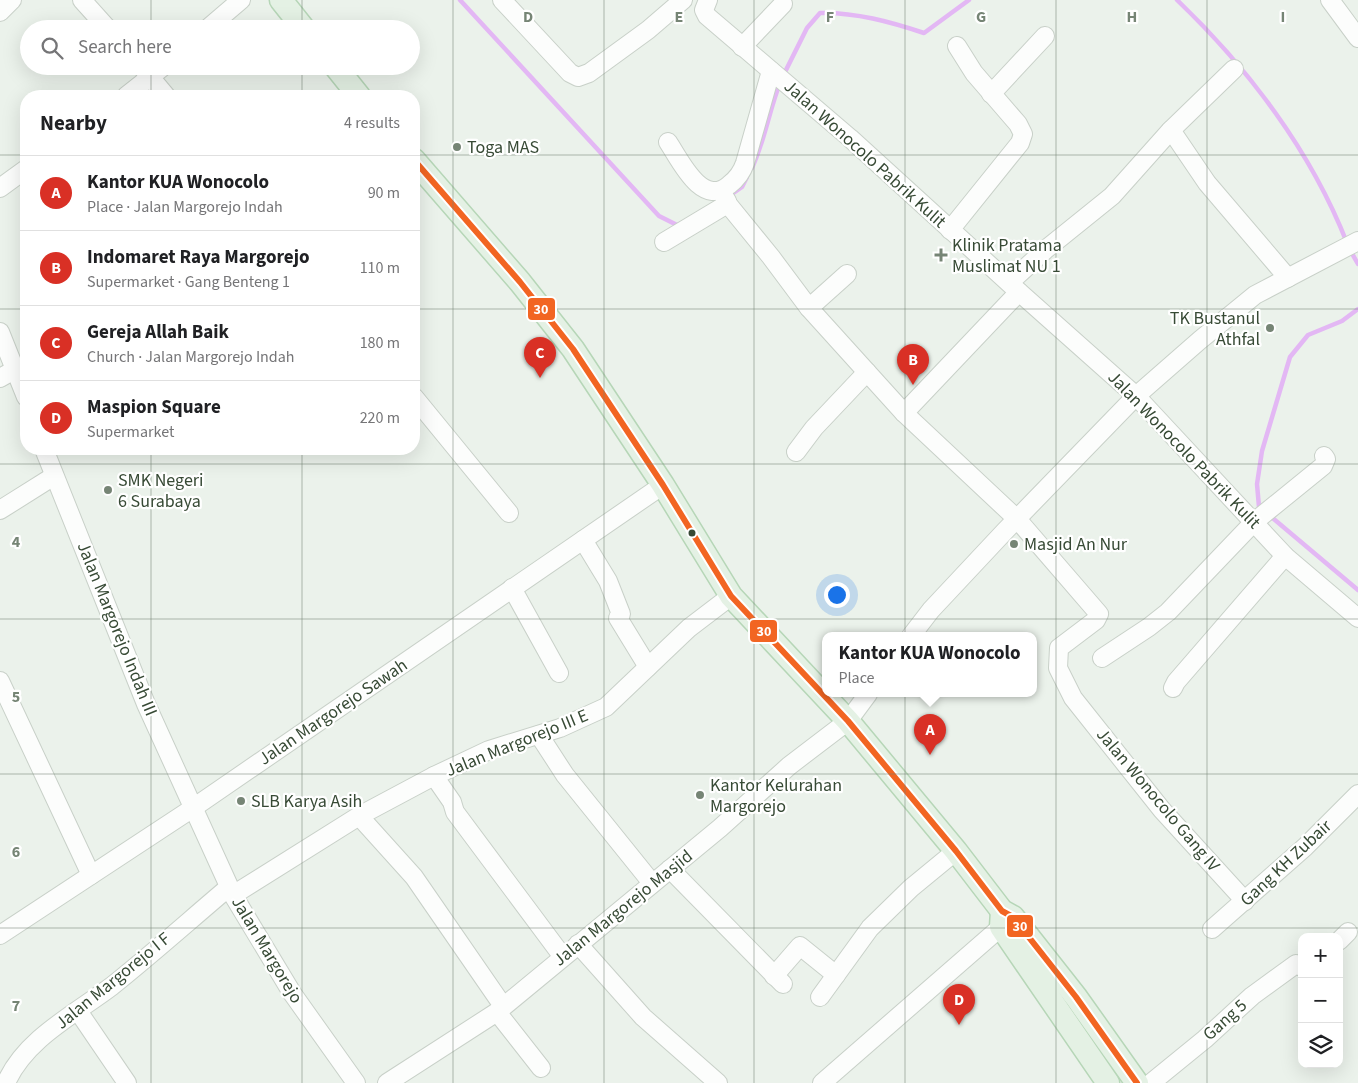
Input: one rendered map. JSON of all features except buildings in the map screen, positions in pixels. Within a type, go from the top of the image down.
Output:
[{"type":"main road","points":[[280,0],[297,20]]},
{"type":"main road","points":[[342,75],[354,90]]},
{"type":"main road","points":[[420,167],[520,282],[573,349],[662,485],[731,596],[822,692]]},
{"type":"main road","points":[[826,697],[848,720],[956,851],[1108,1083]]},
{"type":"main road","points":[[1002,919],[1013,917],[1076,997],[1137,1083]]},
{"type":"street","points":[[0,12],[12,0]]},
{"type":"street","points":[[82,0],[100,20]]},
{"type":"street","points":[[218,20],[241,0]]},
{"type":"street","points":[[502,0],[570,73],[578,77],[589,73],[648,30],[683,0]]},
{"type":"street","name":"Jalan Wonocolo Pabrik Kulit","points":[[708,0],[704,10],[707,16],[850,138],[1136,396],[1263,516],[1285,556],[1358,618]]},
{"type":"street","points":[[1330,0],[1358,38]]},
{"type":"street","points":[[742,47],[783,4]]},
{"type":"street","points":[[990,94],[1045,36]]},
{"type":"street","points":[[950,230],[1023,137],[1018,124],[990,94],[957,46]]},
{"type":"street","points":[[904,413],[1044,250],[1112,196],[1171,130],[1234,69]]},
{"type":"street","points":[[664,242],[724,197],[743,169],[773,72]]},
{"type":"street","points":[[131,90],[144,75]]},
{"type":"street","points":[[148,75],[161,90]]},
{"type":"street","points":[[1171,130],[1207,183],[1288,278]]},
{"type":"street","points":[[668,142],[703,189],[724,197],[809,308],[904,413],[1017,519]]},
{"type":"street","points":[[0,188],[20,173]]},
{"type":"street","points":[[914,632],[931,610],[1136,396],[1248,300],[1352,244]]},
{"type":"street","points":[[809,308],[847,274]]},
{"type":"street","points":[[0,332],[20,380]]},
{"type":"street","points":[[0,378],[16,368]]},
{"type":"street","points":[[796,452],[814,428],[867,372]]},
{"type":"street","points":[[420,405],[509,513]]},
{"type":"street","name":"Jalan Margorejo Indah III","points":[[46,455],[146,704],[193,808]]},
{"type":"street","points":[[1102,658],[1168,612],[1263,516],[1323,466],[1326,460],[1324,456]]},
{"type":"street","points":[[0,510],[54,476]]},
{"type":"street","name":"Jalan Margorejo Sawah","points":[[0,935],[193,808],[662,485]]},
{"type":"street","name":"Jalan Wonocolo Gang IV","points":[[1017,519],[1099,614],[1096,620],[1059,648],[1058,668],[1073,698],[1162,810],[1245,901]]},
{"type":"street","points":[[583,540],[608,581],[620,616],[648,667]]},
{"type":"street","points":[[1173,688],[1176,682],[1285,556]]},
{"type":"street","points":[[512,588],[560,673]]},
{"type":"street","name":"Jalan Margorejo III E","points":[[231,891],[359,816],[434,776],[489,750],[560,728],[606,707],[688,628],[731,596]]},
{"type":"street","points":[[0,681],[91,875]]},
{"type":"street","name":"Jalan Margorejo Masjid","points":[[387,1083],[500,1009],[720,828],[789,766],[848,720],[866,697]]},
{"type":"street","points":[[539,735],[565,775],[652,883]]},
{"type":"street","points":[[434,776],[452,802],[455,812],[563,957]]},
{"type":"street","name":"Gang KH Zubair","points":[[1212,929],[1305,847],[1358,794]]},
{"type":"street","name":"Jalan Margorejo","points":[[193,808],[231,891],[292,993],[356,1083]]},
{"type":"street","points":[[359,816],[414,876],[540,1068]]},
{"type":"street","points":[[820,997],[859,941],[880,917],[939,863],[956,851]]},
{"type":"street","points":[[670,869],[778,980],[800,946],[836,975]]},
{"type":"street","name":"Jalan Margorejo I F","points":[[12,1079],[34,1044],[231,891]]},
{"type":"street","points":[[822,1083],[1002,919]]},
{"type":"street","points":[[578,944],[644,1017],[718,1083]]},
{"type":"street","name":"Gang 5","points":[[1151,1083],[1252,996],[1296,964],[1298,965]]},
{"type":"street","points":[[78,1011],[127,1083]]},
{"type":"waterway","points":[[460,0],[659,216],[680,225]]},
{"type":"waterway","points":[[783,76],[807,28],[820,13],[873,18],[924,33],[969,0]]},
{"type":"waterway","points":[[1177,0],[1228,54],[1275,112],[1315,176],[1347,243]]},
{"type":"waterway","points":[[752,168],[780,83]]},
{"type":"waterway","points":[[729,196],[742,187],[747,177]]},
{"type":"waterway","points":[[1350,250],[1358,264]]},
{"type":"waterway","points":[[1263,510],[1259,507],[1257,484],[1262,451],[1290,357],[1308,335],[1342,321],[1358,309]]},
{"type":"waterway","points":[[1269,515],[1358,590]]},
{"type":"transit line","name":"30","points":[[420,167],[520,282],[573,349],[663,485],[731,596],[822,693]]},
{"type":"transit line","name":"30","points":[[826,697],[848,721],[956,851],[1002,911],[1013,917],[1076,997],[1137,1083]]},
{"type":"place","name":"Toga MAS","points":[[457,147]]},
{"type":"place","name":"Klinik Pratama Muslimat NU 1","points":[[941,255]]},
{"type":"place","name":"TK Bustanul Athfal","points":[[1270,328]]},
{"type":"place","name":"Gereja Allah Baik","points":[[540,378]]},
{"type":"place","name":"Indomaret Raya Margorejo","points":[[913,385]]},
{"type":"place","name":"SMK Negeri 6 Surabaya","points":[[108,490]]},
{"type":"place","name":"Masjid An Nur","points":[[1014,544]]},
{"type":"place","name":"Kantor KUA Wonocolo","points":[[930,755]]},
{"type":"place","name":"Kantor Kelurahan Margorejo","points":[[700,795]]},
{"type":"place","name":"SLB Karya Asih","points":[[241,801]]},
{"type":"place","name":"Maspion Square","points":[[959,1025]]}]
